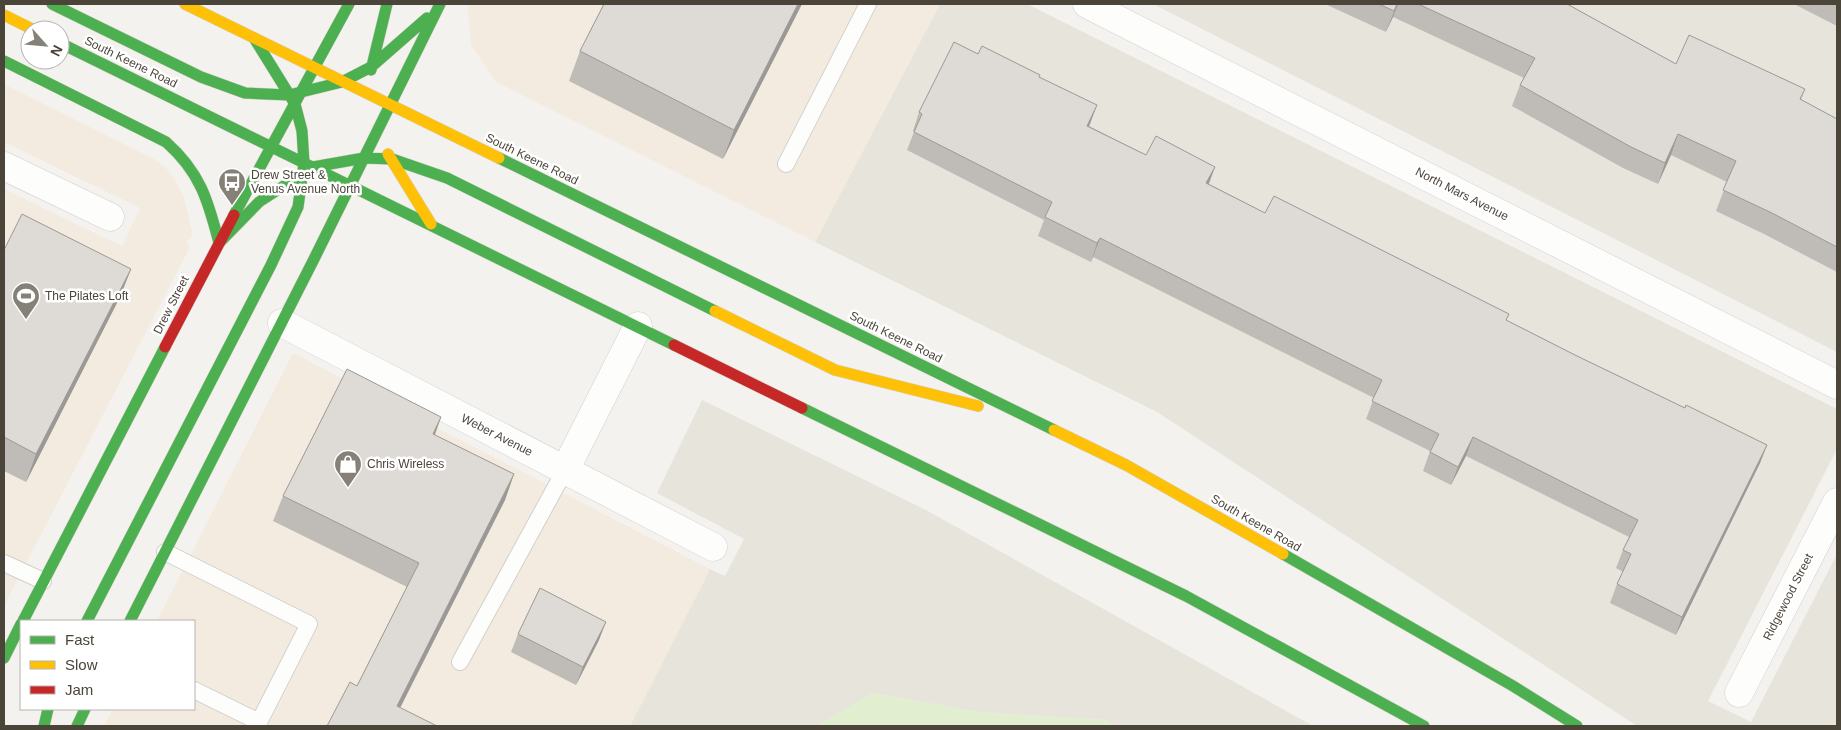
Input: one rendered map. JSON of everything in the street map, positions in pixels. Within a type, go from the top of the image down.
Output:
[{"type":"main road","points":[[52,4],[201,77],[245,93],[295,98],[342,82],[371,67],[438,7]]},
{"type":"main road","name":"South Keene Road","points":[[185,4],[1126,465],[1513,686],[1577,726]]},
{"type":"main road","name":"Drew Street","points":[[24,620],[295,98],[315,68],[350,4]]},
{"type":"main road","points":[[387,4],[371,67],[368,94],[371,114],[375,134],[431,224]]},
{"type":"main road","points":[[131,620],[282,323],[438,7]]},
{"type":"main road","points":[[4,15],[20,23]]},
{"type":"main road","points":[[88,620],[271,265],[298,207],[307,168],[295,98],[254,38]]},
{"type":"main road","name":"South Keene Road","points":[[70,48],[271,147],[307,168],[351,185],[1186,596],[1424,726]]},
{"type":"main road","points":[[4,61],[166,142],[184,156],[204,188],[219,243]]},
{"type":"main road","points":[[219,243],[259,202],[307,168],[364,158],[392,159],[447,178],[835,370],[1031,419]]},
{"type":"main road","name":"Drew Street","points":[[4,658],[20,627]]},
{"type":"main road","points":[[44,726],[48,710]]},
{"type":"main road","points":[[77,726],[85,710]]},
{"type":"street","name":"North Mars Avenue","points":[[1086,4],[1837,385]]},
{"type":"street","points":[[4,166],[110,217]]},
{"type":"street","name":"Weber Avenue","points":[[282,323],[713,547]]},
{"type":"street","points":[[565,470],[638,326]]},
{"type":"street","name":"Ridgewood Street","points":[[1739,693],[1837,502]]},
{"type":"lane","points":[[786,164],[868,4]]},
{"type":"lane","points":[[460,662],[565,470]]},
{"type":"lane","points":[[165,552],[309,624],[258,724],[195,691]]},
{"type":"lane","points":[[4,563],[43,581]]},
{"type":"shaded area","points":[[470,4],[940,4],[815,242],[496,82],[471,45],[468,8]]},
{"type":"shaded area","points":[[940,4],[1027,4],[1837,409],[1837,449],[1708,701],[1751,722],[1837,554],[1837,726],[1637,726],[1157,412],[815,242]]},
{"type":"shaded area","points":[[1153,4],[1837,4],[1837,352]]},
{"type":"shaded area","points":[[4,84],[154,159],[168,170],[183,194],[193,235],[186,242],[190,247],[4,606],[4,189],[122,246],[140,208],[4,142]]},
{"type":"shaded area","points":[[293,353],[710,569],[630,726],[104,726],[112,710],[195,710],[195,620],[158,620]]},
{"type":"shaded area","points":[[702,400],[926,510],[1313,726],[1116,726],[1106,720],[977,712],[873,693],[818,726],[630,726],[710,569],[725,576],[744,539],[657,493]]},
{"type":"green space","points":[[873,693],[977,712],[1106,720],[1116,726],[818,726]]},
{"type":"building","points":[[604,4],[798,4],[734,130],[580,51]]},
{"type":"building","points":[[1379,4],[1397,4],[1394,11]]},
{"type":"building","points":[[1418,4],[1567,4],[1676,64],[1689,35],[1805,89],[1800,99],[1837,119],[1837,247],[1723,190],[1736,161],[1678,134],[1665,163],[1631,147],[1520,85],[1535,58]]},
{"type":"building","points":[[954,42],[978,54],[982,46],[1040,75],[1039,77],[1097,105],[1087,126],[1146,155],[1156,136],[1215,167],[1206,183],[1265,213],[1274,196],[1509,314],[1506,320],[1577,356],[1685,408],[1686,405],[1767,445],[1682,617],[1617,584],[1631,554],[1623,550],[1638,520],[1473,437],[1458,467],[1430,452],[1439,434],[1372,401],[1382,380],[1100,238],[1097,243],[1045,217],[1052,202],[914,132],[922,114],[919,112]]},
{"type":"building","points":[[22,214],[131,269],[36,454],[4,437],[4,250]]},
{"type":"building","points":[[347,369],[441,417],[433,434],[514,474],[397,706],[437,726],[327,726],[350,682],[357,686],[419,563],[283,496]]},
{"type":"building","points":[[540,588],[606,622],[583,667],[518,634]]},
{"type":"traffic: fast","points":[[52,4],[201,77],[245,93],[289,95],[342,82],[371,67],[427,18]]},
{"type":"traffic: fast","points":[[234,215],[349,4]]},
{"type":"traffic: fast","points":[[371,70],[387,4]]},
{"type":"traffic: fast","points":[[131,620],[314,259],[440,4]]},
{"type":"traffic: fast","points":[[88,620],[271,265],[298,207],[304,163],[302,131],[295,104],[254,38]]},
{"type":"traffic: fast","points":[[70,48],[674,345]]},
{"type":"traffic: fast","points":[[4,61],[166,142],[178,153],[195,176],[211,213],[219,243]]},
{"type":"traffic: fast","points":[[219,243],[259,202],[313,167],[364,158],[392,159],[447,178],[715,311]]},
{"type":"traffic: fast","points":[[499,158],[1054,430]]},
{"type":"traffic: fast","points":[[24,620],[165,347]]},
{"type":"traffic: fast","points":[[802,408],[1186,596],[1424,726]]},
{"type":"traffic: fast","points":[[1283,554],[1513,686],[1577,726]]},
{"type":"traffic: fast","points":[[4,658],[20,626]]},
{"type":"traffic: fast","points":[[44,726],[48,710]]},
{"type":"traffic: fast","points":[[77,726],[85,710]]},
{"type":"traffic: slow","points":[[185,4],[499,158]]},
{"type":"traffic: slow","points":[[4,15],[20,23]]},
{"type":"traffic: slow","points":[[388,154],[431,224]]},
{"type":"traffic: slow","points":[[715,311],[835,370],[978,406]]},
{"type":"traffic: slow","points":[[1054,430],[1126,465],[1283,554]]},
{"type":"traffic: jam","points":[[165,347],[234,215]]},
{"type":"traffic: jam","points":[[674,345],[802,408]]},
{"type":"place","name":"Drew Street & Venus Avenue North","points":[[232,206]]},
{"type":"place","name":"The Pilates Loft","points":[[26,320]]},
{"type":"place","name":"Chris Wireless","points":[[348,488]]}]
